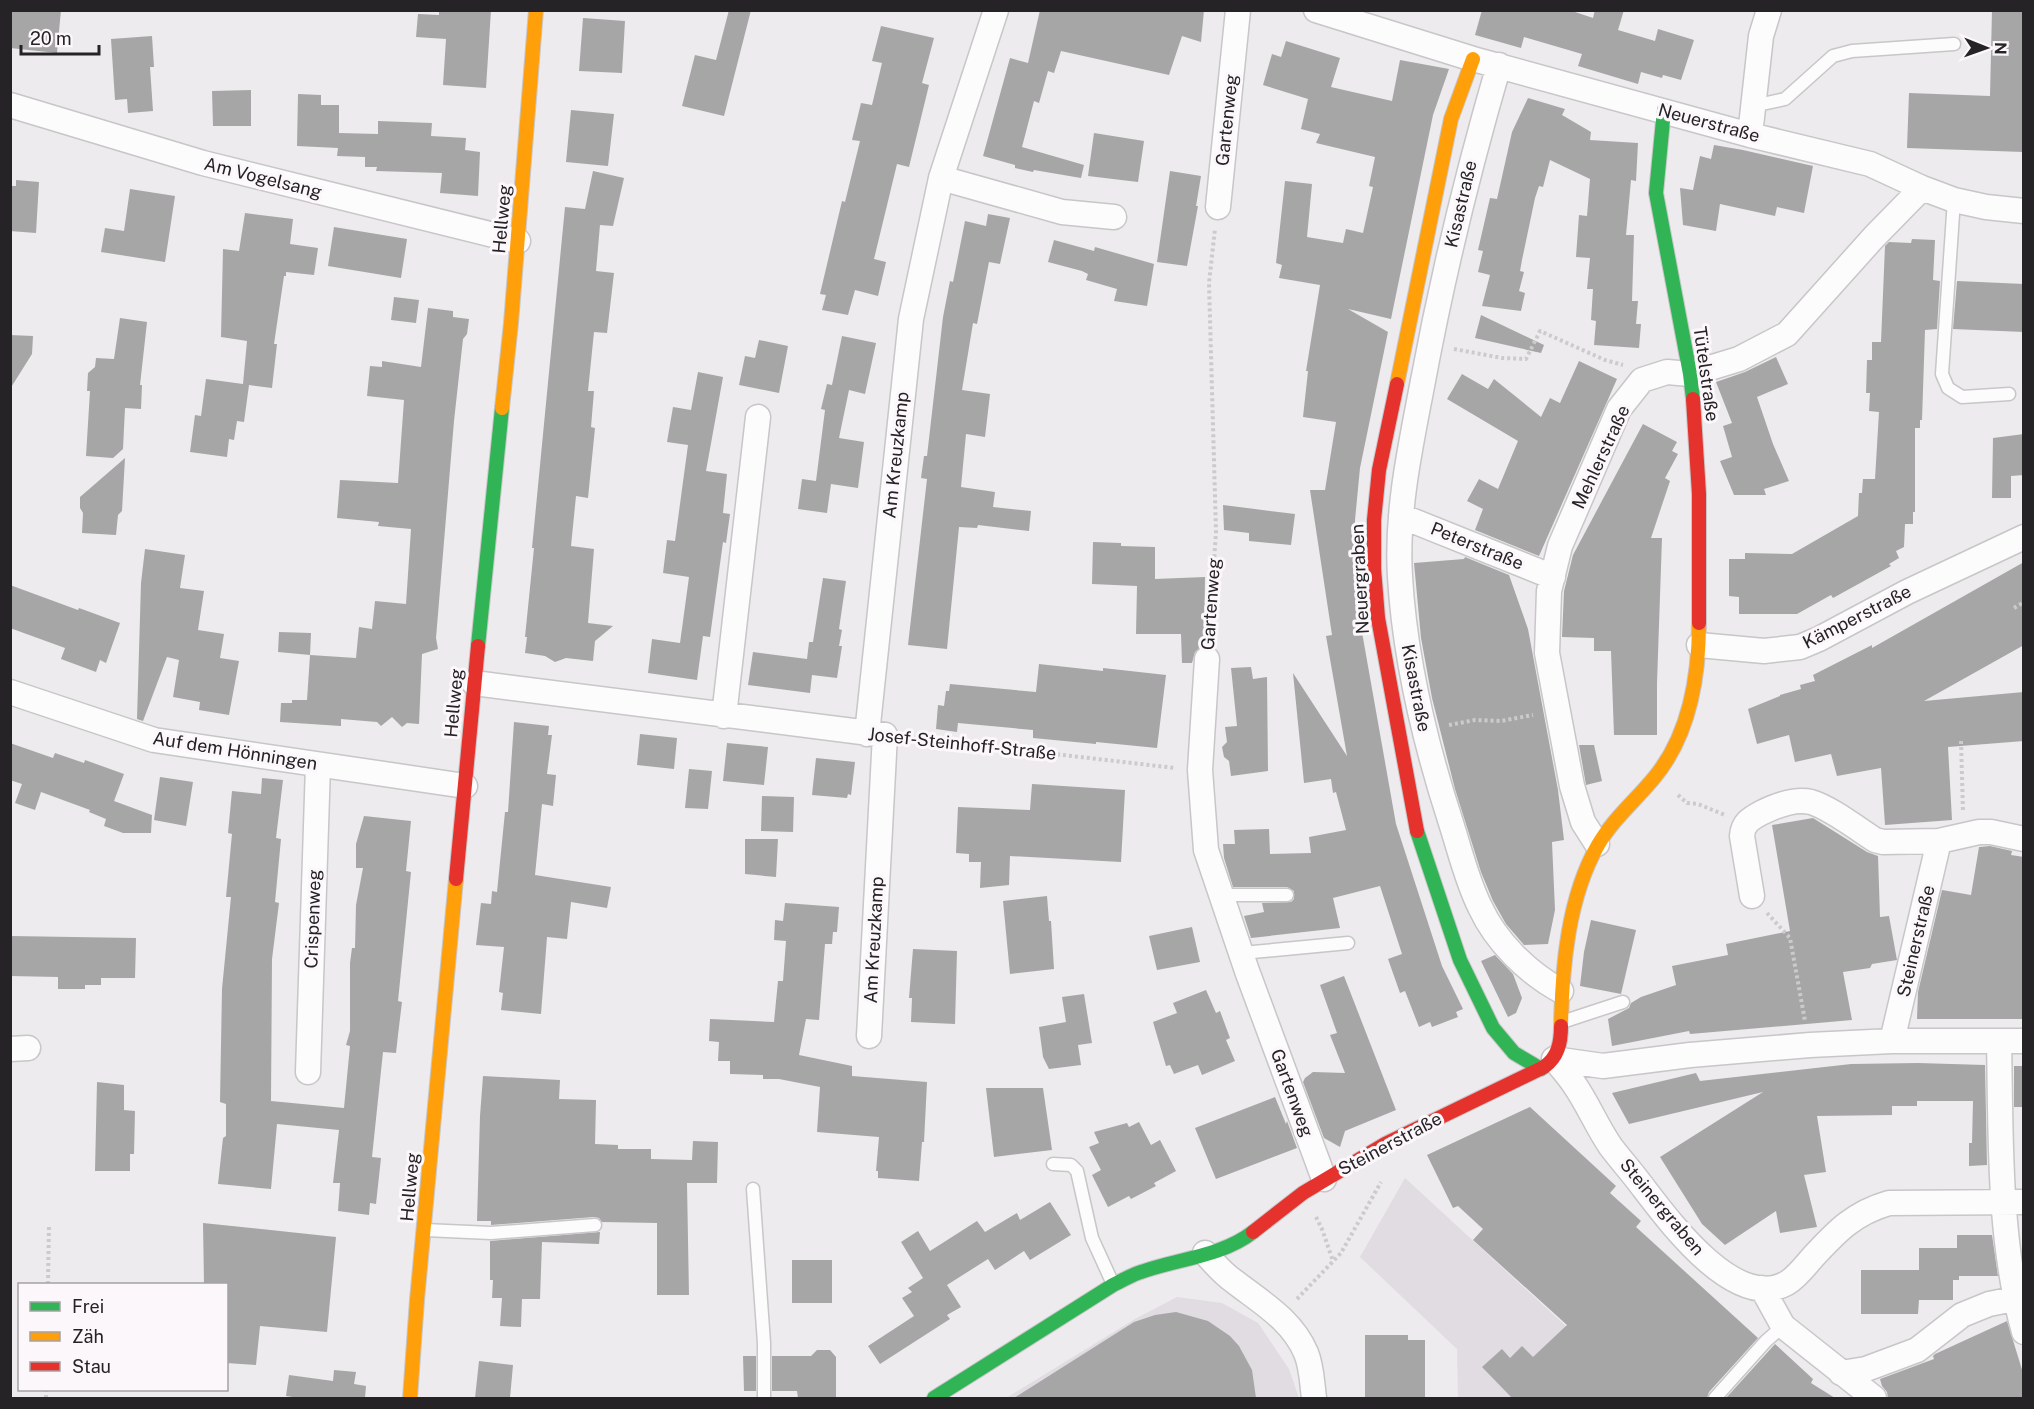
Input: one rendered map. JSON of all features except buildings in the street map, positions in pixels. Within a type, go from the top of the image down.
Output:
[{"type":"street","name":"Hellweg","points":[[410,1398],[474,683],[518,242],[536,10]]},
{"type":"street","name":"Am Kreuzkamp","points":[[869,1036],[876,734],[911,319],[941,178],[996,10]]},
{"type":"street","name":"Gartenweg","points":[[1218,207],[1238,10]]},
{"type":"street","name":"Neuerstraße","points":[[1316,10],[1393,22],[1473,59],[1750,135],[1870,164],[1954,200],[1986,207],[2024,211]]},
{"type":"street","points":[[1750,135],[1761,36],[1769,10]]},
{"type":"street","name":"Neuergraben","points":[[1473,59],[1450,119],[1379,470],[1374,520],[1374,569],[1380,629],[1414,820],[1460,960],[1493,1028],[1514,1053],[1547,1064]]},
{"type":"street","name":"Kisastraße","points":[[1499,65],[1475,144],[1429,345],[1405,476],[1401,516],[1400,575],[1410,667],[1424,730],[1448,812],[1481,909],[1499,937],[1515,956],[1544,982],[1561,991]]},
{"type":"street","name":"Am Vogelsang","points":[[10,105],[195,160],[518,242]]},
{"type":"street","name":"Tütelstraße","points":[[1664,110],[1656,193],[1690,374],[1699,463],[1699,645]]},
{"type":"street","points":[[941,178],[1062,212],[1114,217]]},
{"type":"street","points":[[1656,375],[1667,372],[1690,374],[1739,359],[1787,334],[1874,237],[1922,188]]},
{"type":"street","name":"Mehlerstraße","points":[[1596,844],[1583,822],[1572,786],[1547,653],[1549,591],[1560,546],[1619,409],[1642,380],[1656,375]]},
{"type":"street","points":[[724,716],[758,417]]},
{"type":"street","name":"Peterstraße","points":[[1401,516],[1553,577]]},
{"type":"street","name":"Kämperstraße","points":[[1699,645],[1764,651],[1800,647],[1907,592],[2024,537]]},
{"type":"street","points":[[1699,645],[1693,692],[1681,732],[1658,774],[1618,814],[1596,844],[1580,887],[1564,958],[1561,1039],[1547,1064],[1603,1066],[1690,1055],[1892,1041],[2024,1041]]},
{"type":"street","name":"Gartenweg","points":[[1207,659],[1200,770],[1206,850],[1324,1179]]},
{"type":"street","name":"Josef-Steinhoff-Straße","points":[[474,683],[876,734]]},
{"type":"street","name":"Auf dem Hönningen","points":[[10,692],[154,740],[465,786]]},
{"type":"street","name":"Crispenweg","points":[[308,1072],[318,765]]},
{"type":"street","points":[[1752,896],[1742,836],[1743,829],[1752,818],[1773,807],[1803,801],[1811,802],[1875,840],[1883,842],[1939,841],[1990,832],[2024,838]]},
{"type":"street","name":"Steinerstraße","points":[[1892,1041],[1939,841]]},
{"type":"street","points":[[1999,1041],[2000,1110],[2014,1202],[2014,1299],[2024,1332]]},
{"type":"street","name":"Steinerstraße","points":[[934,1398],[964,1384],[1113,1285],[1138,1273],[1247,1237],[1303,1192],[1324,1179],[1385,1144],[1547,1064]]},
{"type":"street","name":"Steinergraben","points":[[1547,1064],[1574,1084],[1610,1145],[1681,1234],[1726,1275],[1750,1287],[1762,1288]]},
{"type":"street","points":[[1874,1398],[1783,1326],[1762,1288],[1787,1283],[1841,1228],[1870,1209],[1889,1203],[2014,1202]]},
{"type":"street","points":[[1204,1253],[1233,1281],[1280,1316],[1295,1334],[1306,1353],[1314,1398]]},
{"type":"street","points":[[1841,1373],[1866,1369],[1917,1350],[1962,1315],[1989,1304],[2014,1299]]},
{"type":"lane","points":[[1753,106],[1785,99],[1833,56],[1852,51],[1954,44]]},
{"type":"lane","points":[[1954,200],[1942,374],[1948,388],[1962,397],[2009,394]]},
{"type":"lane","points":[[1222,895],[1287,895]]},
{"type":"lane","points":[[1242,953],[1348,943]]},
{"type":"lane","points":[[1561,1022],[1623,1002]]},
{"type":"lane","points":[[1053,1164],[1071,1165],[1077,1171],[1092,1238],[1113,1285]]},
{"type":"lane","points":[[753,1189],[764,1343],[764,1398]]},
{"type":"lane","points":[[424,1230],[491,1233],[595,1225]]},
{"type":"lane","points":[[1715,1398],[1766,1341],[1783,1326]]},
{"type":"path","name":"Gartenweg","points":[[1207,659],[1216,532],[1209,283],[1218,207]]},
{"type":"path","points":[[1429,345],[1502,358],[1526,359],[1540,331],[1605,360],[1656,375]]},
{"type":"path","points":[[2014,608],[2024,602]]},
{"type":"path","points":[[1424,730],[1475,720],[1501,721],[1558,710]]},
{"type":"path","name":"Josef-Steinhoff-Straße","points":[[876,734],[1200,770]]},
{"type":"path","points":[[1961,741],[1963,835]]},
{"type":"path","points":[[1687,803],[1712,809]]},
{"type":"path","points":[[1752,896],[1790,938],[1810,1045]]},
{"type":"path","points":[[1280,1316],[1341,1253],[1382,1180]]},
{"type":"path","points":[[1303,1192],[1322,1228],[1333,1261]]},
{"type":"path","points":[[48,1283],[49,1224]]},
{"type":"shaded area","points":[[1405,1178],[1644,1398],[1458,1398],[1457,1349],[1360,1257]]},
{"type":"shaded area","points":[[1177,1297],[1222,1303],[1258,1323],[1289,1369],[1299,1398],[1006,1398],[1135,1319]]},
{"type":"traffic: fast","points":[[1664,110],[1656,193],[1693,399]]},
{"type":"traffic: fast","points":[[478,646],[502,408]]},
{"type":"traffic: fast","points":[[1417,831],[1460,960],[1493,1028],[1514,1053],[1541,1069]]},
{"type":"traffic: fast","points":[[934,1398],[1113,1285],[1152,1268],[1227,1247],[1253,1232]]},
{"type":"traffic: slow","points":[[502,408],[536,10]]},
{"type":"traffic: slow","points":[[1397,384],[1451,119],[1473,59]]},
{"type":"traffic: slow","points":[[1561,1026],[1565,957],[1573,910],[1580,887],[1588,865],[1604,836],[1617,818],[1654,778],[1676,744],[1684,725],[1694,685],[1699,623]]},
{"type":"traffic: slow","points":[[410,1398],[456,879]]},
{"type":"traffic: jam","points":[[1397,384],[1379,470],[1374,520],[1374,569],[1378,618],[1417,831]]},
{"type":"traffic: jam","points":[[1693,399],[1699,494],[1699,623]]},
{"type":"traffic: jam","points":[[456,879],[478,646]]},
{"type":"traffic: jam","points":[[1253,1232],[1303,1193],[1385,1144],[1544,1067],[1553,1059],[1558,1049],[1561,1026]]}]
